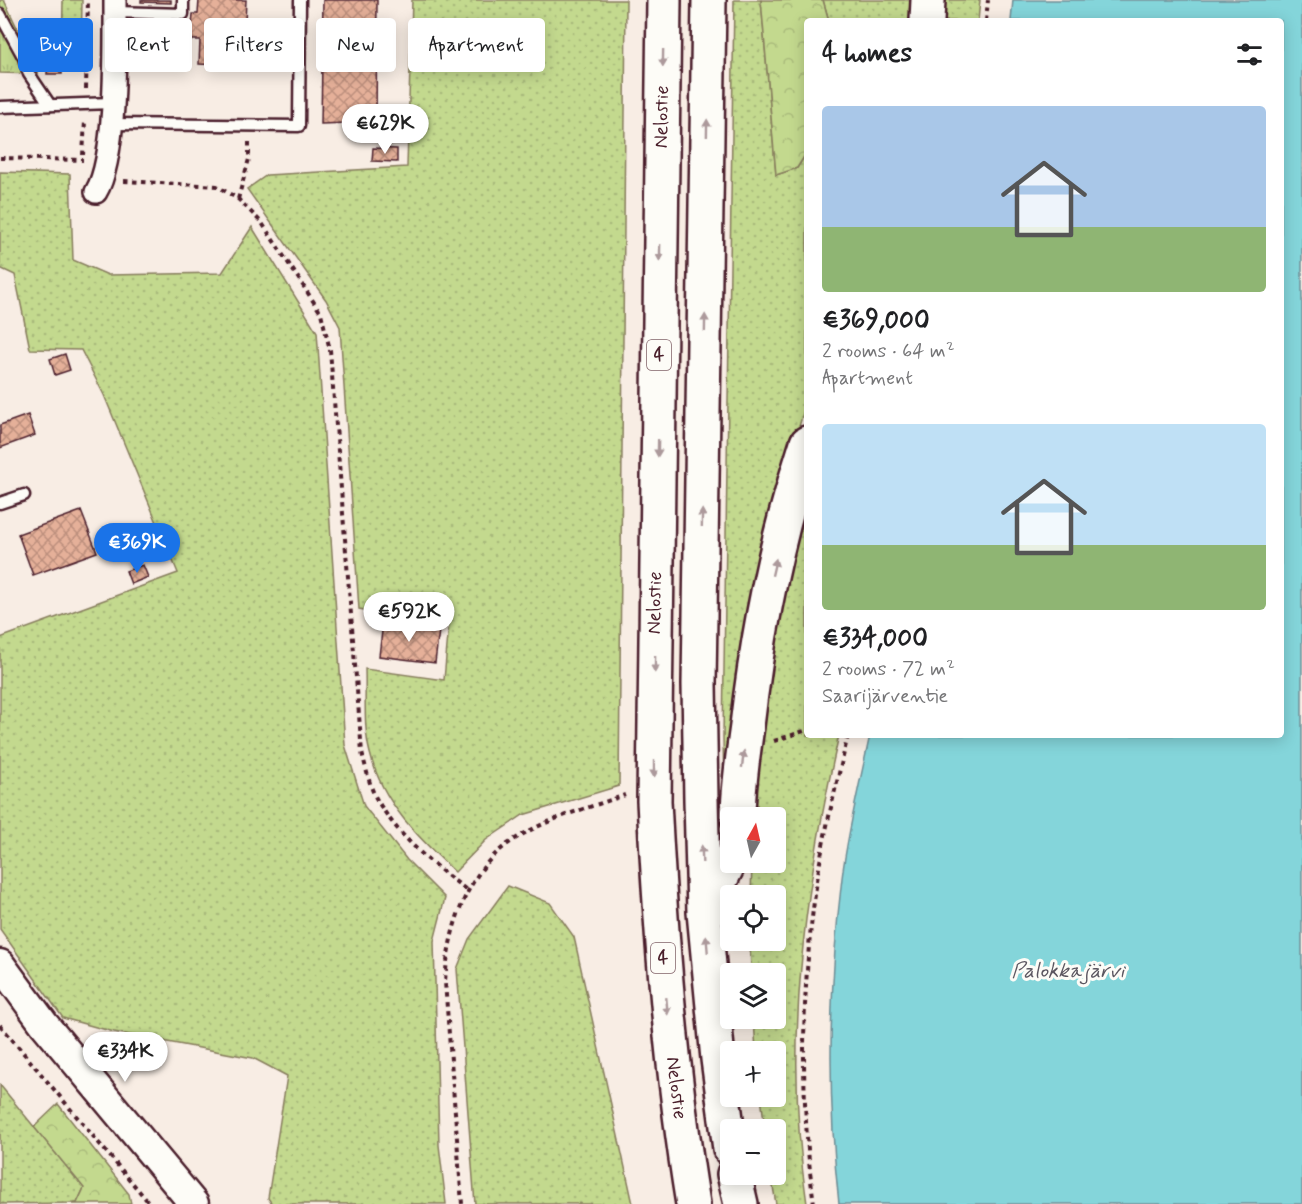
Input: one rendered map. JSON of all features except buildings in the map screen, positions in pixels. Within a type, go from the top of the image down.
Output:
[{"type":"highway","name":"Nelostie","points":[[664,0],[654,801],[660,930],[672,1061],[693,1204]]},
{"type":"highway","points":[[709,0],[699,684],[704,912],[726,1119]]},
{"type":"highway","points":[[927,18],[928,0]]},
{"type":"highway","points":[[739,807],[751,685],[791,492],[804,451]]},
{"type":"highway","points":[[704,912],[724,873]]},
{"type":"highway","points":[[737,1185],[741,1204]]},
{"type":"main road","points":[[0,964],[44,1024],[194,1204]]},
{"type":"street","points":[[100,186],[112,113],[115,6]]},
{"type":"lane","points":[[115,6],[183,14],[183,0]]},
{"type":"lane","points":[[0,107],[86,102],[112,113],[250,125],[299,126],[300,0]]},
{"type":"lane","points":[[0,14],[24,58],[29,74],[50,105]]},
{"type":"lane","points":[[0,503],[24,495]]},
{"type":"path","points":[[88,0],[86,102],[82,159],[100,186],[217,186],[238,199],[262,223],[321,314],[326,326],[330,350],[362,753],[375,797],[405,837],[435,868],[468,891]]},
{"type":"path","points":[[986,18],[988,0]]},
{"type":"path","points":[[238,199],[249,159],[250,125]]},
{"type":"path","points":[[0,158],[82,159]]},
{"type":"path","points":[[767,744],[804,731]]},
{"type":"path","points":[[814,1204],[806,1117],[805,1047],[808,959],[819,870],[847,738]]},
{"type":"path","points":[[462,1204],[445,982],[447,948],[468,891],[505,846],[546,824],[625,795]]},
{"type":"path","points":[[0,1025],[150,1204]]},
{"type":"green space","points":[[0,0],[4,0],[18,30],[18,72],[38,72],[38,74],[0,73]]},
{"type":"green space","points":[[63,0],[82,0],[82,18],[63,18]]},
{"type":"green space","points":[[412,0],[626,0],[619,786],[523,815],[486,840],[455,872],[415,833],[383,788],[370,753],[365,711],[365,669],[444,680],[449,624],[359,609],[340,327],[326,300],[247,189],[267,175],[407,167],[410,72],[545,72],[545,18],[411,18]]},
{"type":"green space","points":[[734,0],[761,0],[776,175],[797,168],[804,157],[804,410],[780,490],[734,740],[729,807],[724,807],[723,736]]},
{"type":"green space","points":[[761,0],[823,0],[828,18],[804,18],[804,157],[797,168],[776,175]]},
{"type":"green space","points":[[823,0],[917,0],[916,18],[828,18]]},
{"type":"green space","points":[[941,0],[980,0],[978,18],[941,18]]},
{"type":"green space","points":[[0,172],[70,174],[73,260],[108,275],[222,273],[252,227],[317,332],[345,745],[364,806],[407,860],[445,898],[434,941],[439,1145],[446,1204],[272,1204],[268,1198],[287,1076],[253,1058],[114,1032],[63,1018],[0,929],[0,638],[178,573],[104,395],[81,350],[30,349],[15,275],[0,268]]},
{"type":"green space","points":[[804,500],[804,738],[838,738],[807,910],[797,1027],[800,1145],[807,1204],[776,1204],[773,1185],[786,1185],[786,1119],[764,1119],[762,1107],[786,1107],[786,1041],[755,1041],[755,1029],[786,1029],[786,963],[751,963],[750,951],[786,951],[786,885],[751,885],[752,873],[786,873],[786,807],[754,807],[774,640]]},
{"type":"green space","points":[[508,886],[550,903],[574,937],[633,1204],[475,1204],[457,969],[469,939]]},
{"type":"green space","points":[[0,1085],[84,1188],[77,1203],[0,1204]]},
{"type":"green space","points":[[58,1104],[129,1194],[131,1204],[73,1204],[77,1203],[84,1188],[34,1127]]},
{"type":"water","name":"Palokkajärvi","points":[[1013,0],[1302,0],[1302,1204],[839,1204],[831,1082],[834,959],[845,860],[869,738],[1284,738],[1284,18],[1011,18]]}]
